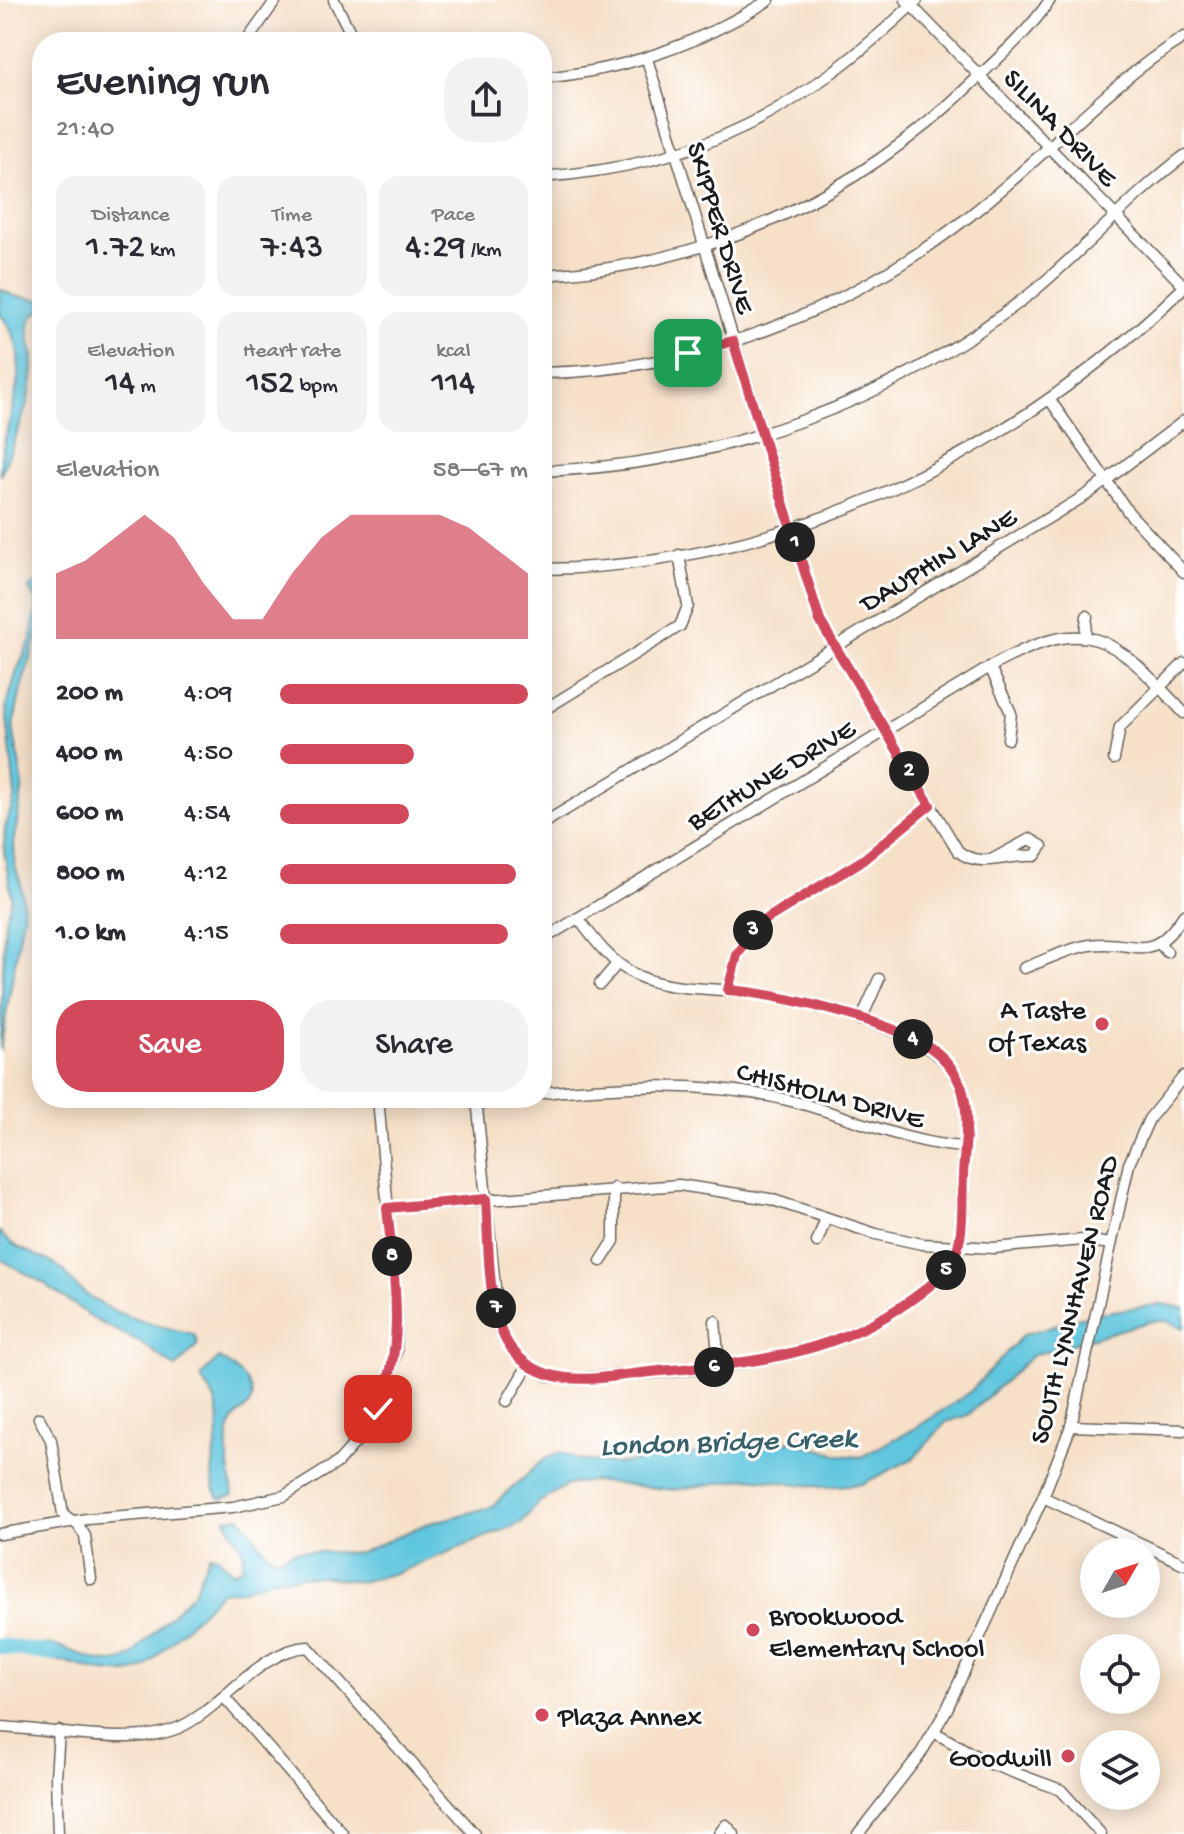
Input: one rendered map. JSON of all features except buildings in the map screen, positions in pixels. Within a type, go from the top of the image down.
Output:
[{"type":"street","points":[[253,32],[276,0]]},
{"type":"street","points":[[334,0],[350,32]]},
{"type":"street","points":[[552,77],[604,71],[647,59],[715,32],[769,0]]},
{"type":"street","points":[[552,274],[614,268],[705,247],[759,228],[836,190],[928,124],[1024,34],[1050,0]]},
{"type":"street","points":[[552,176],[614,169],[675,154],[735,131],[795,100],[848,64],[911,2]]},
{"type":"street","name":"SILINA DRIVE","points":[[911,2],[1184,286]]},
{"type":"street","points":[[552,372],[635,364],[733,341],[829,303],[919,253],[989,201],[1133,71],[1184,37]]},
{"type":"street","name":"SKIPPER DRIVE","points":[[647,59],[820,621],[963,856],[977,860],[993,859]]},
{"type":"street","points":[[552,470],[649,461],[762,434],[870,393],[978,331],[1036,289],[1184,156]]},
{"type":"street","points":[[552,569],[595,567],[679,555],[791,528],[928,474],[1050,400],[1103,361],[1184,286]]},
{"type":"street","points":[[1050,400],[1129,513],[1184,572]]},
{"type":"street","name":"DAUPHIN LANE","points":[[552,818],[1106,481],[1182,425]]},
{"type":"street","points":[[552,705],[680,626],[688,606],[679,555]]},
{"type":"street","points":[[1087,616],[1085,635],[1120,650],[1184,713]]},
{"type":"street","name":"BETHUNE DRIVE","points":[[552,934],[990,667],[1043,640],[1085,635]]},
{"type":"street","points":[[1114,759],[1120,727],[1184,663]]},
{"type":"street","points":[[990,667],[1009,703],[1012,724],[1008,739]]},
{"type":"street","points":[[728,990],[737,955],[760,923],[863,860],[930,805]]},
{"type":"street","points":[[1024,968],[1092,945],[1140,949],[1159,943],[1184,915]]},
{"type":"street","points":[[477,1108],[496,1315],[505,1339],[528,1365],[548,1376],[574,1379],[719,1366],[796,1355],[850,1336],[927,1288],[948,1268],[958,1247],[964,1147],[964,1098],[949,1065],[918,1041],[861,1020],[788,999],[664,984],[635,975],[617,964],[578,918]]},
{"type":"street","points":[[1159,943],[1167,952]]},
{"type":"street","points":[[600,984],[617,964]]},
{"type":"street","points":[[861,1020],[879,979]]},
{"type":"street","name":"SOUTH LYNNHAVEN ROAD","points":[[858,1834],[934,1732],[1043,1497],[1071,1426],[1122,1189],[1138,1139],[1159,1105],[1184,1077]]},
{"type":"street","name":"CHISHOLM DRIVE","points":[[552,1092],[658,1085],[713,1087],[812,1106],[907,1140],[964,1147]]},
{"type":"street","points":[[0,1534],[71,1521],[259,1503],[297,1490],[337,1463],[368,1426],[392,1370],[397,1336],[379,1108]]},
{"type":"street","points":[[387,1208],[679,1185],[770,1199],[896,1239],[958,1247],[1083,1240],[1111,1244]]},
{"type":"street","points":[[601,1261],[611,1250],[616,1231],[614,1188]]},
{"type":"street","points":[[817,1242],[826,1218]]},
{"type":"street","points":[[715,1321],[719,1366]]},
{"type":"street","points":[[507,1401],[528,1365]]},
{"type":"street","points":[[39,1418],[51,1440],[61,1508],[85,1536],[91,1579]]},
{"type":"street","points":[[1071,1426],[1183,1430]]},
{"type":"street","points":[[1043,1497],[1184,1564]]},
{"type":"street","points":[[0,1727],[132,1736],[164,1732],[193,1720],[280,1657],[303,1647],[313,1649],[475,1834]]},
{"type":"street","points":[[224,1697],[343,1834]]},
{"type":"street","points":[[58,1834],[56,1777],[59,1731]]},
{"type":"street","points":[[934,1732],[988,1763],[1061,1790],[1101,1834]]},
{"type":"street","points":[[719,1834],[726,1825],[734,1834]]},
{"type":"water","points":[[0,289],[14,296],[32,299],[29,325],[31,388],[0,476],[16,393],[18,352],[12,333],[0,314]]},
{"type":"water","points":[[32,634],[32,653],[13,727],[23,785],[14,841],[15,866],[24,911],[0,1050],[5,920],[12,898],[4,851],[5,828],[15,796],[6,707],[17,670]]},
{"type":"water","points":[[0,1232],[14,1245],[65,1272],[75,1285],[101,1304],[147,1322],[194,1334],[198,1344],[176,1368],[140,1342],[97,1321],[45,1284],[0,1259]]},
{"type":"water","points":[[1163,1304],[1184,1308],[1184,1328],[1166,1321],[1152,1321],[1033,1355],[968,1415],[946,1422],[914,1458],[862,1484],[823,1487],[749,1478],[674,1490],[592,1481],[567,1485],[538,1503],[521,1523],[399,1572],[360,1582],[321,1576],[274,1578],[241,1590],[221,1592],[145,1668],[132,1672],[91,1670],[36,1654],[31,1649],[42,1645],[54,1646],[105,1662],[131,1656],[194,1592],[209,1555],[217,1556],[232,1572],[242,1568],[244,1554],[226,1519],[240,1517],[261,1546],[277,1558],[295,1551],[360,1553],[426,1524],[491,1507],[546,1458],[561,1452],[578,1460],[616,1464],[793,1441],[838,1455],[861,1457],[916,1428],[969,1393],[1023,1335],[1091,1314]]},
{"type":"water","points":[[219,1358],[244,1379],[251,1393],[251,1400],[234,1419],[229,1434],[228,1460],[233,1495],[220,1499],[212,1472],[219,1428],[218,1413],[213,1397],[202,1380],[202,1375]]},
{"type":"waterway","name":"London Bridge Creek","points":[[0,1646],[54,1654]]},
{"type":"place","name":"A Taste Of Texas","points":[[1102,1024]]},
{"type":"place","name":"Brookwood Elementary School","points":[[753,1630]]},
{"type":"place","name":"Plaza Annex","points":[[542,1715]]},
{"type":"place","name":"Goodwill","points":[[1068,1756]]},
{"type":"route","points":[[378,1409],[392,1370],[397,1336],[387,1208],[486,1199],[499,1328],[512,1350],[528,1365],[560,1379],[749,1364],[796,1355],[850,1336],[918,1295],[948,1268],[958,1247],[965,1116],[961,1086],[949,1065],[930,1047],[918,1041],[851,1016],[788,999],[728,990],[737,955],[760,923],[863,860],[930,805],[820,621],[733,341],[688,353]]}]
